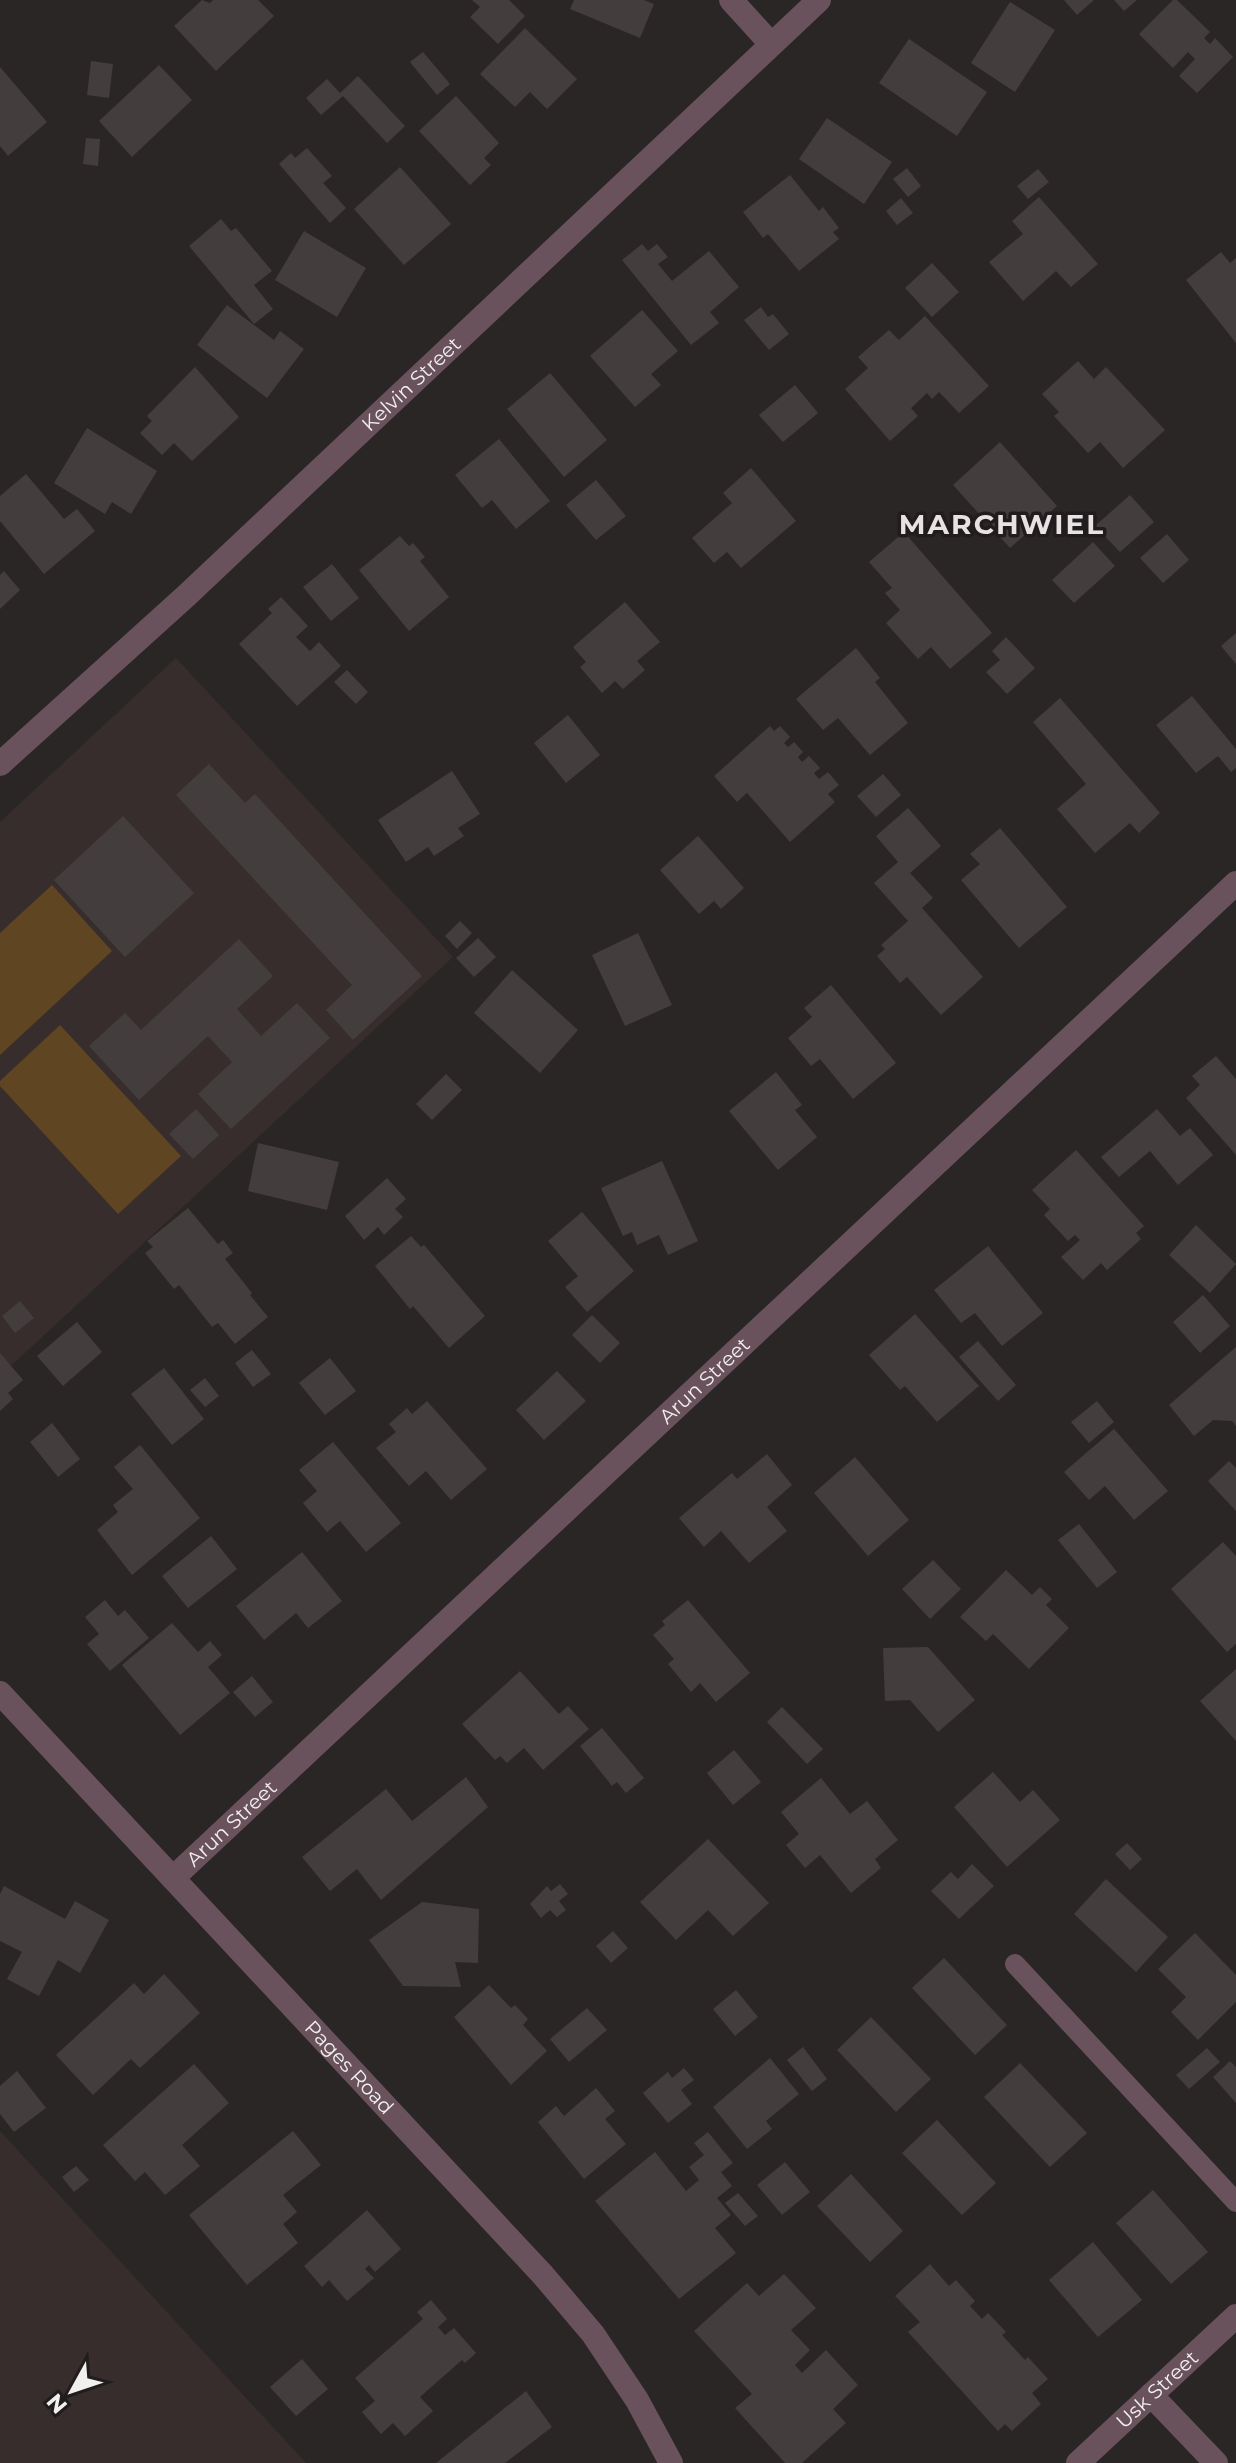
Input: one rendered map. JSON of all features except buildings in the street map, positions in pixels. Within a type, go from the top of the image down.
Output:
[{"type":"street","points":[[731,0],[771,44]]},
{"type":"street","name":"Kelvin Street","points":[[0,764],[186,596],[819,0]]},
{"type":"street","name":"Arun Street","points":[[173,1878],[1236,883]]},
{"type":"street","name":"Pages Road","points":[[0,1693],[583,2322],[637,2400],[671,2463]]},
{"type":"street","name":"Usk Street","points":[[1078,2463],[1236,2316]]},
{"type":"street","points":[[1151,2395],[1216,2463]]},
{"type":"lane","points":[[1015,1964],[1236,2202]]},
{"type":"shaded area","points":[[176,658],[453,957],[0,1376],[0,822]]},
{"type":"shaded area","points":[[52,885],[112,951],[0,1055],[0,933]]},
{"type":"shaded area","points":[[60,1025],[181,1156],[118,1214],[0,1086],[0,1081]]},
{"type":"shaded area","points":[[0,2131],[306,2463],[0,2463]]},
{"type":"district","name":"MARCHWIEL","points":[[1002,524]]}]
